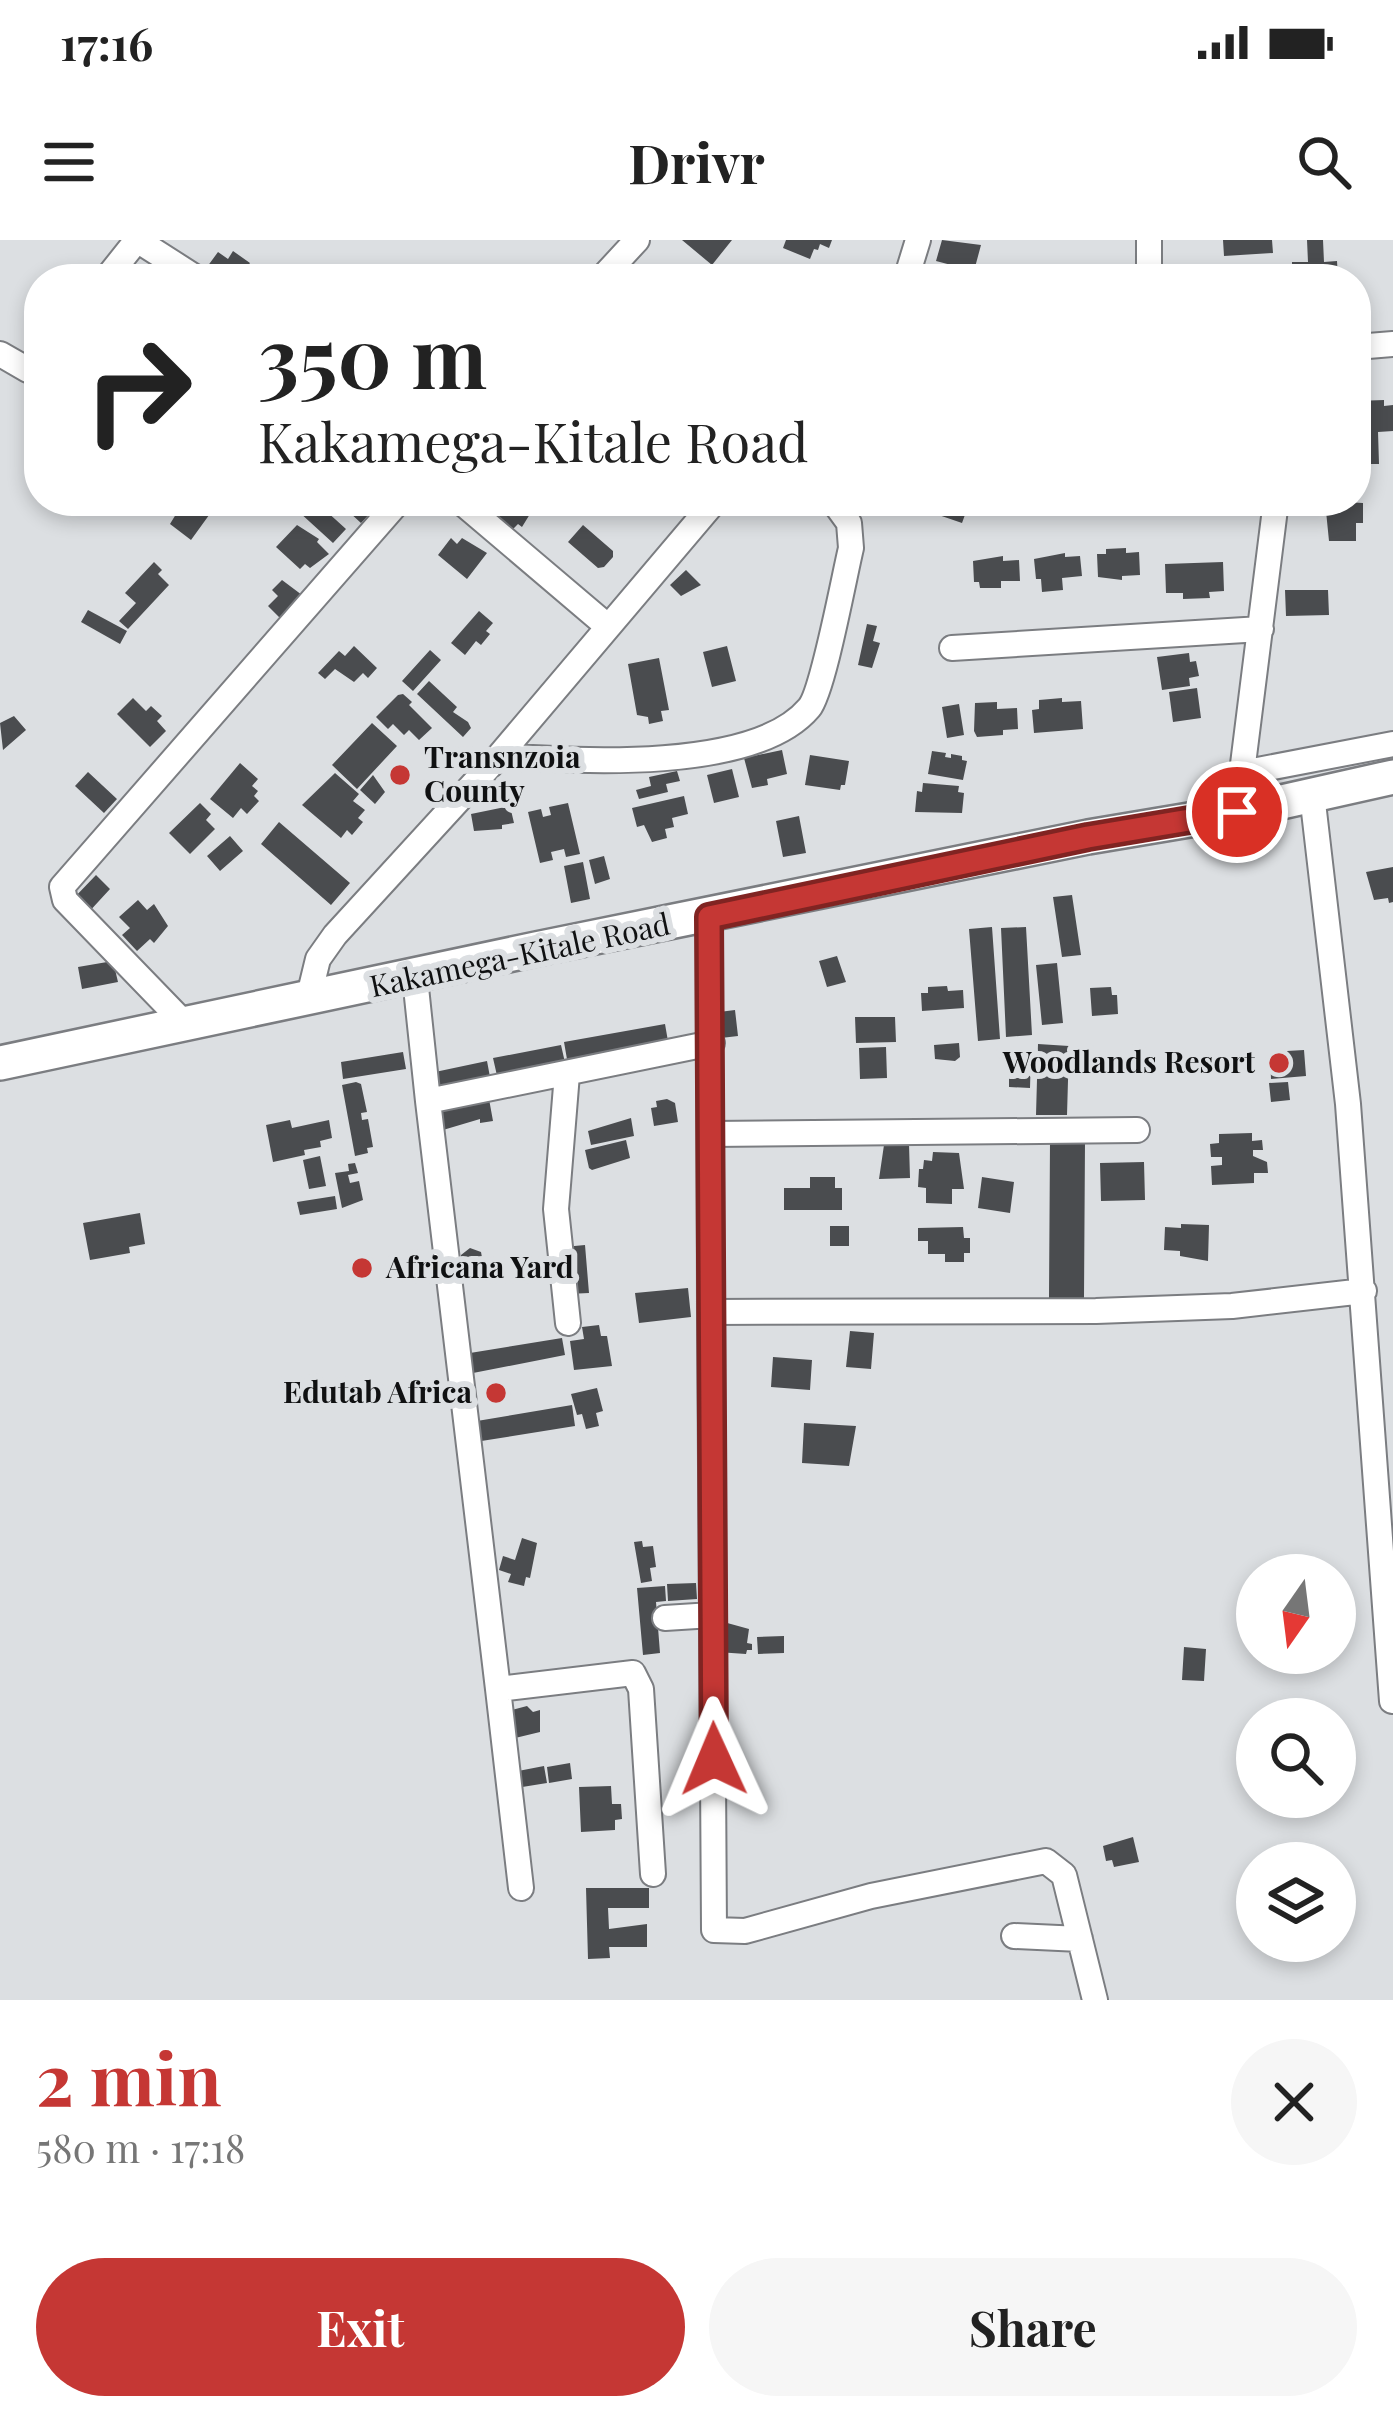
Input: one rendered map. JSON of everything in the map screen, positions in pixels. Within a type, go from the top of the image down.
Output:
[{"type":"highway","name":"Kakamega-Kitale Road","points":[[0,1063],[187,1027],[536,949],[1088,837],[1237,812],[1393,777]]},
{"type":"street","points":[[118,264],[137,240],[175,264]]},
{"type":"street","points":[[615,264],[637,240]]},
{"type":"street","points":[[187,1027],[65,900],[62,887],[386,516]]},
{"type":"street","points":[[478,516],[606,625]]},
{"type":"street","points":[[308,1000],[318,959],[334,935],[499,756],[702,516]]},
{"type":"street","points":[[499,756],[602,762],[670,759],[772,736],[810,708],[851,548],[844,516]]},
{"type":"street","points":[[1237,812],[1274,516]]},
{"type":"street","points":[[952,648],[1261,629]]},
{"type":"street","points":[[1242,772],[1393,744]]},
{"type":"street","points":[[1312,794],[1348,1104],[1392,1701]]},
{"type":"street","points":[[709,917],[714,1930],[745,1931],[871,1895],[1046,1861],[1064,1875],[1095,2000]]},
{"type":"street","points":[[415,978],[521,1888]]},
{"type":"street","points":[[428,1101],[712,1043]]},
{"type":"street","points":[[567,1075],[556,1209],[568,1323]]},
{"type":"street","points":[[711,1134],[1136,1130]]},
{"type":"street","points":[[710,1312],[1096,1311],[1232,1306],[1364,1292]]},
{"type":"street","points":[[665,1618],[712,1615]]},
{"type":"street","points":[[498,1690],[633,1672],[641,1689],[653,1874]]},
{"type":"street","points":[[1014,1936],[1080,1939]]},
{"type":"building","points":[[682,240],[732,240],[711,264]]},
{"type":"building","points":[[786,240],[832,240],[829,248],[820,244],[814,249],[810,259],[783,248]]},
{"type":"building","points":[[942,240],[981,245],[976,264],[936,261]]},
{"type":"building","points":[[1223,240],[1272,240],[1273,253],[1224,256]]},
{"type":"building","points":[[1307,240],[1323,240],[1324,262],[1337,264],[1292,264],[1308,262]]},
{"type":"building","points":[[233,251],[250,263],[209,264],[218,252],[228,259]]},
{"type":"building","points":[[1371,400],[1393,405],[1393,431],[1378,432],[1379,464],[1371,464]]},
{"type":"building","points":[[175,516],[208,516],[191,540],[170,524]]},
{"type":"building","points":[[303,516],[332,516],[346,529],[333,543]]},
{"type":"building","points":[[498,516],[529,516],[522,527],[518,524],[513,529]]},
{"type":"building","points":[[1326,516],[1363,516],[1363,523],[1356,523],[1356,541],[1329,541]]},
{"type":"building","points":[[297,525],[319,539],[329,554],[310,568],[305,564],[300,569],[276,547]]},
{"type":"building","points":[[583,525],[613,551],[604,567],[598,568],[568,542]]},
{"type":"building","points":[[451,538],[457,544],[462,538],[487,553],[467,579],[438,555]]},
{"type":"building","points":[[1126,548],[1126,553],[1139,552],[1140,575],[1122,576],[1122,580],[1098,577],[1097,554]]},
{"type":"building","points":[[1065,553],[1065,557],[1080,556],[1082,576],[1062,578],[1063,590],[1042,592],[1034,559]]},
{"type":"building","points":[[1003,556],[1003,561],[1019,560],[1020,581],[1001,581],[1001,588],[980,588],[974,582],[973,561]]},
{"type":"building","points":[[154,562],[169,585],[128,629],[119,621],[136,603],[125,593]]},
{"type":"building","points":[[1223,562],[1224,591],[1209,592],[1210,598],[1183,599],[1183,593],[1166,593],[1165,564]]},
{"type":"building","points":[[686,570],[701,585],[681,596],[670,585]]},
{"type":"building","points":[[282,580],[302,595],[280,618],[268,606],[278,596],[272,590]]},
{"type":"building","points":[[1285,590],[1328,590],[1329,615],[1286,616]]},
{"type":"building","points":[[88,610],[127,631],[120,644],[81,622]]},
{"type":"building","points":[[479,611],[493,623],[486,631],[490,634],[481,645],[476,641],[465,655],[451,643]]},
{"type":"building","points":[[867,624],[877,626],[873,641],[880,643],[872,668],[858,665]]},
{"type":"building","points":[[354,646],[377,668],[368,678],[363,673],[354,682],[335,669],[325,679],[318,673],[339,651],[345,656]]},
{"type":"building","points":[[727,646],[736,681],[712,687],[703,652]]},
{"type":"building","points":[[430,650],[441,660],[413,691],[402,681]]},
{"type":"building","points":[[1189,653],[1199,676],[1189,678],[1190,686],[1162,690],[1157,657]]},
{"type":"building","points":[[659,658],[669,710],[661,711],[663,721],[649,724],[648,717],[637,715],[628,664]]},
{"type":"building","points":[[429,681],[457,707],[453,712],[468,722],[471,728],[463,737],[417,694]]},
{"type":"building","points":[[1197,688],[1201,718],[1173,722],[1169,692]]},
{"type":"building","points":[[403,694],[432,728],[419,740],[409,730],[404,735],[393,724],[388,729],[376,717]]},
{"type":"building","points":[[133,698],[146,711],[151,706],[162,716],[157,721],[166,731],[150,747],[117,714]]},
{"type":"building","points":[[1062,698],[1062,702],[1081,701],[1083,729],[1034,733],[1032,710],[1039,709],[1039,700]]},
{"type":"building","points":[[997,702],[997,709],[1017,708],[1018,729],[977,737],[975,703]]},
{"type":"building","points":[[959,704],[964,735],[947,738],[942,707]]},
{"type":"building","points":[[14,716],[26,730],[3,750],[0,723]]},
{"type":"building","points":[[372,723],[397,746],[357,789],[332,765]]},
{"type":"building","points":[[782,750],[787,774],[752,788],[744,758]]},
{"type":"building","points":[[932,751],[951,758],[951,754],[962,756],[967,761],[963,780],[928,774]]},
{"type":"building","points":[[810,755],[849,761],[840,790],[805,785]]},
{"type":"building","points":[[240,763],[258,779],[252,786],[259,801],[247,814],[241,808],[233,818],[210,799]]},
{"type":"building","points":[[732,769],[739,797],[714,803],[707,775]]},
{"type":"building","points":[[677,771],[680,781],[666,784],[668,792],[639,799],[636,790],[651,786],[649,777]]},
{"type":"building","points":[[88,772],[117,799],[104,813],[75,786]]},
{"type":"building","points":[[335,773],[359,794],[353,801],[365,810],[358,818],[363,822],[352,835],[347,830],[341,838],[302,805]]},
{"type":"building","points":[[373,775],[385,792],[375,804],[360,790]]},
{"type":"building","points":[[923,783],[959,786],[958,792],[964,793],[962,813],[915,812],[917,791],[922,792]]},
{"type":"building","points":[[684,796],[688,814],[672,818],[674,827],[665,829],[667,838],[652,842],[644,825],[637,827],[632,808]]},
{"type":"building","points":[[200,803],[211,814],[206,820],[215,829],[190,854],[169,833]]},
{"type":"building","points":[[568,803],[580,854],[566,857],[564,849],[551,852],[553,860],[540,863],[528,812],[541,809],[543,817],[551,815],[549,807]]},
{"type":"building","points":[[510,806],[514,823],[474,831],[471,814]]},
{"type":"building","points":[[799,816],[806,853],[783,857],[776,821]]},
{"type":"building","points":[[279,822],[350,883],[331,905],[261,844]]},
{"type":"building","points":[[230,836],[243,851],[220,871],[207,856]]},
{"type":"building","points":[[604,856],[610,879],[595,884],[589,860]]},
{"type":"building","points":[[583,862],[590,899],[571,903],[564,866]]},
{"type":"building","points":[[1393,867],[1393,902],[1374,900],[1366,872]]},
{"type":"building","points":[[96,875],[110,889],[87,914],[72,900]]},
{"type":"building","points":[[1072,895],[1081,955],[1062,957],[1053,897]]},
{"type":"building","points":[[138,900],[147,910],[154,904],[168,926],[154,943],[150,939],[137,951],[122,935],[130,928],[119,917]]},
{"type":"building","points":[[992,927],[1000,1039],[978,1041],[969,929]]},
{"type":"building","points":[[1026,927],[1032,1035],[1006,1037],[1001,928]]},
{"type":"building","points":[[837,956],[846,982],[827,987],[819,961]]},
{"type":"building","points":[[113,961],[118,982],[82,989],[78,967]]},
{"type":"building","points":[[1057,963],[1063,1023],[1042,1025],[1036,965]]},
{"type":"building","points":[[947,986],[948,991],[963,990],[964,1008],[922,1011],[921,993],[928,993],[928,987]]},
{"type":"building","points":[[1111,987],[1112,995],[1117,995],[1118,1014],[1092,1016],[1090,988]]},
{"type":"building","points":[[735,1010],[738,1036],[721,1038],[719,1012]]},
{"type":"building","points":[[855,1017],[895,1017],[896,1042],[856,1043]]},
{"type":"building","points":[[665,1024],[669,1047],[568,1065],[564,1042]]},
{"type":"building","points":[[959,1043],[960,1057],[955,1061],[935,1059],[934,1045]]},
{"type":"building","points":[[1038,1044],[1069,1046],[1067,1115],[1036,1115]]},
{"type":"building","points":[[561,1045],[566,1067],[498,1080],[493,1058]]},
{"type":"building","points":[[886,1047],[887,1078],[860,1079],[859,1048]]},
{"type":"building","points":[[1304,1050],[1306,1076],[1271,1079],[1270,1052]]},
{"type":"building","points":[[403,1052],[406,1069],[343,1079],[341,1062]]},
{"type":"building","points":[[1009,1052],[1031,1053],[1030,1088],[1009,1087]]},
{"type":"building","points":[[487,1061],[490,1077],[438,1087],[435,1072]]},
{"type":"building","points":[[1288,1082],[1290,1100],[1271,1102],[1269,1083]]},
{"type":"building","points":[[361,1084],[367,1112],[361,1113],[362,1120],[368,1119],[373,1147],[355,1156],[342,1085]]},
{"type":"building","points":[[489,1099],[493,1121],[480,1123],[480,1119],[443,1130],[432,1109]]},
{"type":"building","points":[[656,1101],[675,1103],[678,1122],[654,1126],[651,1108],[657,1107]]},
{"type":"building","points":[[631,1118],[634,1136],[591,1145],[588,1131]]},
{"type":"building","points":[[290,1120],[292,1128],[329,1120],[332,1138],[320,1141],[321,1147],[304,1150],[305,1155],[273,1162],[266,1125]]},
{"type":"building","points":[[1252,1133],[1252,1141],[1262,1140],[1263,1150],[1253,1150],[1253,1156],[1267,1162],[1268,1173],[1254,1173],[1254,1183],[1212,1185],[1211,1166],[1222,1165],[1222,1157],[1211,1157],[1210,1144],[1219,1143],[1219,1134]]},
{"type":"building","points":[[626,1140],[630,1158],[589,1168],[585,1150]]},
{"type":"building","points":[[1050,1142],[1085,1142],[1084,1298],[1049,1298]]},
{"type":"building","points":[[909,1144],[910,1178],[879,1179],[884,1145]]},
{"type":"building","points":[[933,1152],[959,1153],[964,1189],[952,1189],[952,1204],[926,1203],[926,1188],[918,1187],[919,1169],[924,1160],[932,1161]]},
{"type":"building","points":[[320,1156],[326,1186],[309,1189],[303,1160]]},
{"type":"building","points":[[1144,1162],[1145,1200],[1101,1201],[1100,1163]]},
{"type":"building","points":[[355,1163],[358,1173],[348,1175],[350,1183],[359,1181],[363,1200],[342,1208],[335,1173],[349,1171],[348,1164]]},
{"type":"building","points":[[810,1177],[835,1177],[835,1188],[842,1188],[842,1210],[784,1210],[784,1188],[810,1188]]},
{"type":"building","points":[[982,1177],[1014,1182],[1010,1213],[978,1208]]},
{"type":"building","points":[[335,1196],[337,1209],[300,1215],[297,1202]]},
{"type":"building","points":[[140,1213],[145,1244],[129,1247],[130,1253],[90,1260],[83,1223]]},
{"type":"building","points":[[1181,1224],[1209,1225],[1208,1261],[1164,1250],[1165,1227],[1181,1228]]},
{"type":"building","points":[[830,1226],[849,1226],[849,1246],[830,1246]]},
{"type":"building","points":[[963,1227],[964,1238],[970,1238],[970,1253],[964,1253],[964,1262],[945,1262],[945,1254],[928,1254],[928,1241],[918,1241],[918,1228]]},
{"type":"building","points":[[585,1245],[589,1293],[568,1294],[564,1247]]},
{"type":"building","points":[[470,1248],[481,1252],[483,1263],[473,1276],[460,1275],[461,1255]]},
{"type":"building","points":[[688,1288],[691,1317],[639,1323],[635,1293]]},
{"type":"building","points":[[599,1325],[601,1336],[607,1336],[612,1366],[574,1370],[570,1341],[584,1339],[582,1327]]},
{"type":"building","points":[[850,1331],[874,1333],[871,1369],[846,1367]]},
{"type":"building","points":[[562,1338],[565,1355],[473,1373],[470,1353]]},
{"type":"building","points":[[773,1357],[812,1360],[810,1390],[771,1387]]},
{"type":"building","points":[[597,1388],[603,1411],[596,1413],[599,1426],[586,1429],[571,1394]]},
{"type":"building","points":[[572,1405],[575,1426],[475,1442],[471,1422]]},
{"type":"building","points":[[804,1423],[856,1426],[849,1466],[802,1463]]},
{"type":"building","points":[[522,1538],[537,1543],[524,1586],[508,1582],[511,1574],[499,1570],[503,1556],[515,1560]]},
{"type":"building","points":[[642,1541],[643,1547],[653,1546],[656,1567],[650,1568],[652,1581],[641,1583],[634,1542]]},
{"type":"building","points":[[696,1583],[697,1599],[668,1601],[667,1584]]},
{"type":"building","points":[[665,1586],[666,1601],[656,1602],[660,1653],[643,1655],[637,1588]]},
{"type":"building","points":[[720,1621],[749,1629],[747,1643],[752,1650],[746,1654],[717,1652]]},
{"type":"building","points":[[784,1636],[784,1653],[758,1654],[757,1637]]},
{"type":"building","points":[[1184,1647],[1206,1649],[1204,1681],[1182,1680]]},
{"type":"building","points":[[527,1706],[533,1712],[540,1710],[540,1732],[511,1739],[504,1712]]},
{"type":"building","points":[[570,1763],[572,1779],[549,1783],[547,1767]]},
{"type":"building","points":[[544,1766],[547,1783],[516,1788],[513,1772]]},
{"type":"building","points":[[611,1786],[612,1804],[621,1804],[622,1819],[615,1820],[615,1830],[581,1832],[579,1787]]},
{"type":"building","points":[[1133,1837],[1139,1862],[1114,1867],[1112,1860],[1106,1861],[1103,1846]]},
{"type":"building","points":[[586,1888],[649,1888],[649,1908],[608,1908],[609,1929],[647,1924],[647,1947],[609,1947],[610,1958],[588,1959]]},
{"type":"place","name":"Transnzoia County","points":[[400,775]]},
{"type":"place","name":"Woodlands Resort","points":[[1279,1063]]},
{"type":"place","name":"Africana Yard","points":[[362,1268]]},
{"type":"place","name":"Edutab Africa","points":[[496,1393]]},
{"type":"route","points":[[714,1759],[709,917],[900,874],[1237,812]]}]
